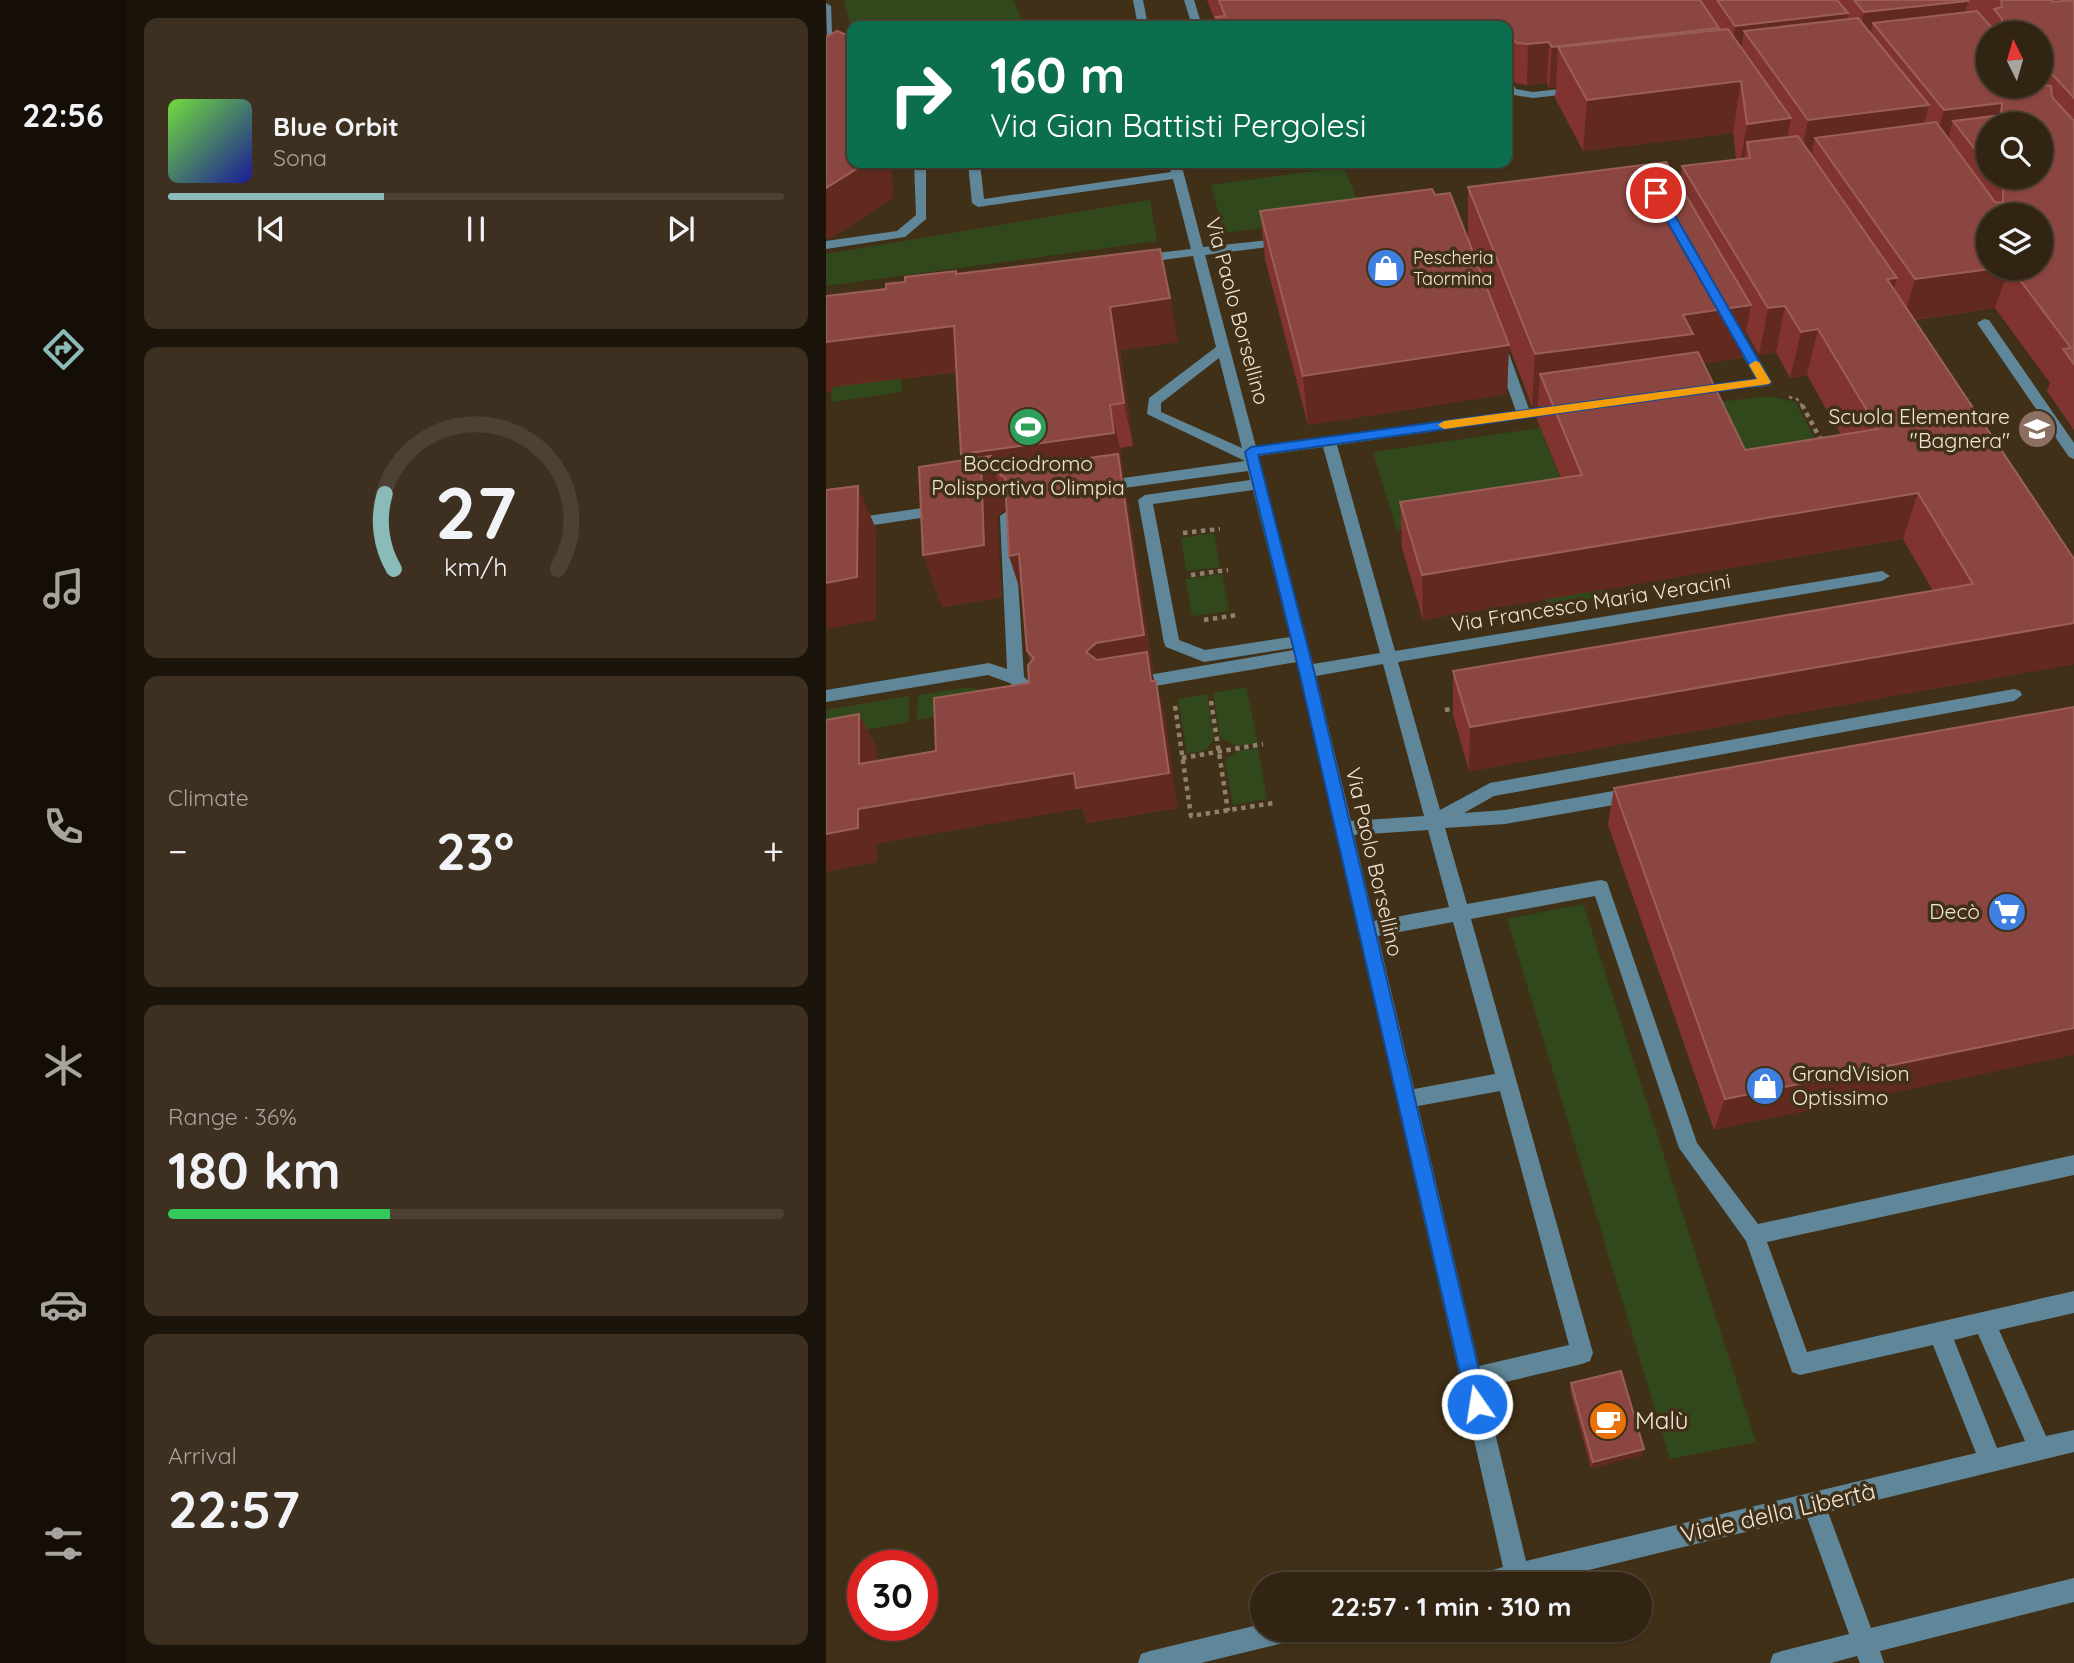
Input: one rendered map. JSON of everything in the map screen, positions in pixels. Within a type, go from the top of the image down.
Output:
[{"type":"street","points":[[1138,0],[1142,21]]},
{"type":"street","points":[[1189,0],[1195,21]]},
{"type":"street","points":[[826,6],[831,64]]},
{"type":"street","points":[[1512,92],[1533,95],[1597,88]]},
{"type":"street","points":[[826,245],[901,234],[922,216],[920,168]]},
{"type":"street","points":[[974,168],[978,203],[1177,169]]},
{"type":"street","name":"Via Paolo Borsellino","points":[[1177,169],[1303,655],[1516,1572]]},
{"type":"street","points":[[1128,260],[1293,240]]},
{"type":"street","points":[[1671,394],[1765,382],[1724,311]]},
{"type":"street","points":[[1984,323],[2074,454]]},
{"type":"street","points":[[1495,337],[1524,414]]},
{"type":"street","points":[[1223,348],[1154,401],[1154,414],[1253,459]]},
{"type":"street","points":[[1083,489],[1253,459],[1329,441],[1578,407]]},
{"type":"street","points":[[1329,441],[1387,658],[1508,1081],[1582,1353],[1471,1379]]},
{"type":"street","points":[[1259,484],[1145,500],[1172,643],[1204,656],[1303,655]]},
{"type":"street","points":[[826,527],[964,507]]},
{"type":"street","points":[[1007,516],[1016,680]]},
{"type":"street","name":"Via Francesco Maria Veracini","points":[[1303,655],[1387,658],[1882,576]]},
{"type":"street","points":[[1118,686],[1303,655]]},
{"type":"street","points":[[826,696],[989,669],[1016,680],[1035,695]]},
{"type":"street","points":[[1433,822],[1490,790],[2014,695]]},
{"type":"street","points":[[1343,829],[1505,817],[1654,791]]},
{"type":"street","points":[[1367,929],[1601,887],[1689,1147],[1754,1235],[1800,1364],[2074,1302]]},
{"type":"street","points":[[1406,1100],[1508,1081]]},
{"type":"street","points":[[1754,1235],[2074,1165]]},
{"type":"street","points":[[1984,1322],[2040,1450]]},
{"type":"street","points":[[1939,1331],[1991,1462]]},
{"type":"street","name":"Viale della Libertà","points":[[1530,1572],[2074,1441]]},
{"type":"street","points":[[1814,1505],[1868,1653]]},
{"type":"street","points":[[1782,1663],[1868,1653],[2074,1590]]},
{"type":"street","points":[[1150,1663],[1250,1639]]},
{"type":"path","points":[[1765,382],[1771,393],[1797,399],[1827,451]]},
{"type":"path","points":[[1210,691],[1228,811]]},
{"type":"path","points":[[1173,697],[1191,816],[1274,803]]},
{"type":"path","points":[[1445,710],[1462,707]]},
{"type":"path","points":[[1182,758],[1263,744]]},
{"type":"green space","points":[[844,0],[1013,0],[1023,21],[849,21]]},
{"type":"green space","points":[[1343,168],[1364,215],[1224,233],[1211,185]]},
{"type":"green space","points":[[1150,200],[1157,241],[826,286],[826,254]]},
{"type":"green space","points":[[835,317],[901,379],[902,392],[831,402]]},
{"type":"green space","points":[[1769,396],[1795,402],[1828,463],[1739,477],[1702,404]]},
{"type":"green space","points":[[1540,428],[1607,596],[1548,606],[1513,513],[1397,531],[1373,452]]},
{"type":"green space","points":[[1214,533],[1220,567],[1186,571],[1181,538]]},
{"type":"green space","points":[[1222,574],[1229,611],[1192,616],[1186,579]]},
{"type":"green space","points":[[970,687],[990,693],[998,707],[917,720],[918,695]]},
{"type":"green space","points":[[1246,687],[1258,743],[1236,746],[1220,737],[1213,693]]},
{"type":"green space","points":[[1207,694],[1214,739],[1206,750],[1187,754],[1178,699]]},
{"type":"green space","points":[[909,696],[909,722],[826,737],[826,710]]},
{"type":"green space","points":[[1258,748],[1267,799],[1233,805],[1225,760],[1238,751]]},
{"type":"green space","points":[[1583,904],[1756,1442],[1670,1459],[1507,919]]},
{"type":"building","points":[[1219,0],[1700,0],[1719,28],[1552,47],[1549,42],[1517,43],[1512,39],[1512,21],[1217,21],[1216,17],[1225,16]]},
{"type":"building","points":[[1717,0],[1837,0],[1848,13],[1735,26]]},
{"type":"building","points":[[1854,0],[1967,0],[1968,1],[1864,12]]},
{"type":"building","points":[[2001,0],[2074,0],[2074,98],[2053,75],[2053,21],[2002,21],[1994,9],[2002,7]]},
{"type":"building","points":[[1977,11],[1986,21],[1976,21],[1976,98],[2053,98],[2074,121],[2074,364],[2063,349],[2071,348],[2020,280],[2053,280],[2053,203],[2003,203],[2003,189],[2053,189],[2053,112],[2001,112],[2002,103],[1944,110],[1873,23]]},
{"type":"building","points":[[1858,18],[1929,105],[1808,120],[1744,31]]},
{"type":"building","points":[[1728,29],[1791,118],[1747,124],[1741,81],[1587,100],[1558,47]]},
{"type":"building","points":[[837,31],[847,35],[847,168],[858,168],[826,188],[826,37]]},
{"type":"building","points":[[1976,118],[1976,151],[1953,121]]},
{"type":"building","points":[[1936,122],[1976,176],[1976,189],[1985,189],[1995,202],[2003,203],[1976,203],[1976,271],[1915,279],[1815,138]]},
{"type":"building","points":[[1798,136],[1897,278],[1887,279],[2074,559],[2074,623],[1470,727],[1453,671],[1973,584],[1918,493],[1422,575],[1400,502],[1582,475],[1540,374],[1698,352],[1745,450],[1878,429],[1818,329],[1801,332],[1785,306],[1768,308],[1682,166],[1750,158],[1747,142]]},
{"type":"building","points":[[1666,162],[1751,305],[1683,315],[1693,334],[1535,354],[1468,187]]},
{"type":"building","points":[[1432,189],[1435,195],[1450,193],[1509,345],[1303,376],[1260,211]]},
{"type":"building","points":[[1160,249],[1170,298],[1110,307],[1124,403],[1110,405],[1114,433],[961,454],[954,326],[826,342],[826,296],[886,289],[886,284],[905,282],[905,277],[956,271],[956,274]]},
{"type":"building","points":[[1118,454],[1144,635],[1096,643],[1086,652],[1097,660],[1147,652],[1151,681],[1156,681],[1169,773],[1076,788],[1074,773],[858,809],[858,828],[826,834],[826,720],[859,714],[859,764],[936,751],[934,698],[1029,683],[1028,665],[1034,658],[1027,651],[1019,554],[1009,556],[1005,478],[995,471]]},
{"type":"building","points":[[990,456],[981,464],[984,545],[923,555],[919,467]]},
{"type":"building","points":[[858,486],[857,577],[826,583],[826,490]]},
{"type":"building","points":[[2074,707],[2074,1028],[1725,1099],[1614,788]]},
{"type":"building","points":[[1621,1371],[1644,1449],[1593,1462],[1571,1383]]},
{"type":"slow traffic","points":[[1444,425],[1765,382],[1755,365]]},
{"type":"place","name":"Pescheria Taormina","points":[[1386,268]]},
{"type":"place","name":"Bocciodromo Polisportiva Olimpia","points":[[1028,427]]},
{"type":"place","name":"Scuola Elementare \"Bagnera\"","points":[[2037,429]]},
{"type":"place","name":"Decò","points":[[2007,912]]},
{"type":"place","name":"GrandVision Optissimo","points":[[1765,1086]]},
{"type":"place","name":"Malù","points":[[1608,1421]]},
{"type":"route","points":[[1477,1404],[1307,671],[1251,452],[1765,382],[1656,193]]}]
